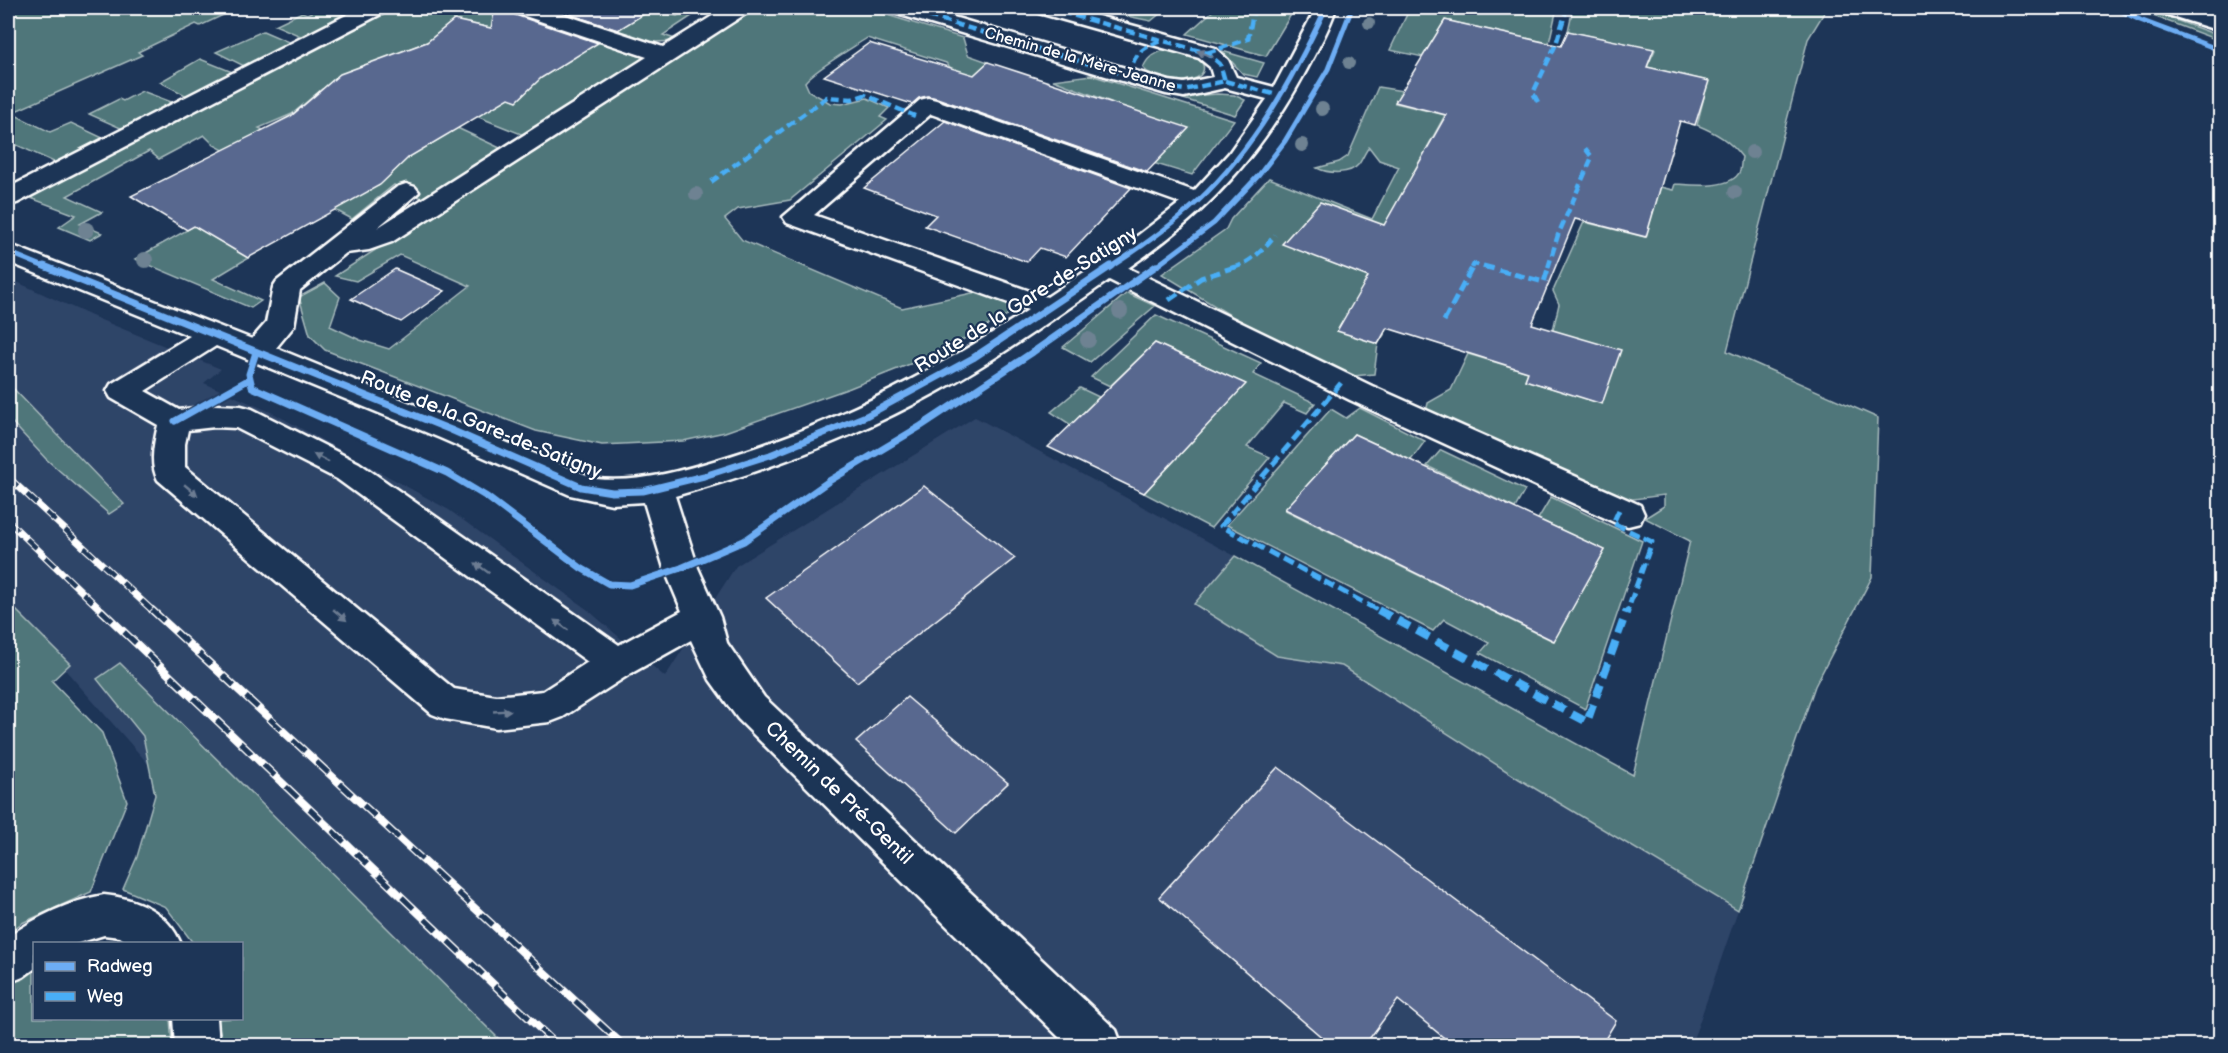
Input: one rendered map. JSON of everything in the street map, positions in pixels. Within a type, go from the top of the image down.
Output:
[{"type":"street","points":[[8,198],[375,8]]},
{"type":"street","points":[[524,8],[664,55]]},
{"type":"street","points":[[336,246],[369,242],[383,236],[739,8]]},
{"type":"street","name":"Chemin de la Mère-Jeanne","points":[[902,8],[1184,90],[1225,81],[1281,96]]},
{"type":"street","points":[[1047,8],[1207,53],[1218,59],[1225,74],[1225,81]]},
{"type":"street","name":"Route de la Gare-de-Satigny","points":[[8,252],[212,336],[451,430],[581,487],[609,492],[656,488],[757,460],[888,405],[955,369],[1158,236],[1198,201],[1241,153],[1281,96],[1300,64],[1326,8]]},
{"type":"street","points":[[2170,8],[2220,25]]},
{"type":"street","points":[[1131,76],[1130,66],[1137,52],[1163,40]]},
{"type":"street","points":[[1050,308],[796,217],[928,105],[1198,201]]},
{"type":"street","points":[[256,352],[280,326],[286,287],[406,192]]},
{"type":"street","points":[[1109,268],[1134,283],[1293,361],[1628,514]]},
{"type":"street","points":[[212,336],[122,391],[175,421],[215,416],[241,417],[348,471],[617,663]]},
{"type":"street","points":[[175,421],[169,444],[169,472],[445,703],[496,712],[550,706],[617,663],[702,617]]},
{"type":"street","name":"Chemin de Pré-Gentil","points":[[656,488],[681,568],[702,617],[710,646],[723,669],[751,708],[1100,1046]]},
{"type":"street","points":[[39,942],[66,924],[93,916],[114,915],[133,920],[152,933],[159,942]]},
{"type":"street","points":[[8,962],[33,946]]},
{"type":"street","points":[[195,1020],[197,1046]]},
{"type":"shaded area","points":[[8,278],[96,318],[221,369],[204,383],[273,413],[449,510],[588,610],[665,677],[736,566],[975,417],[1235,556],[1195,604],[1277,656],[1341,666],[1519,779],[1738,910],[1690,1046],[491,1045],[225,851],[8,605]]},
{"type":"green space","points":[[8,8],[238,8],[200,26],[196,24],[138,52],[142,55],[11,113],[50,132],[71,123],[107,140],[58,164],[17,145],[8,150]]},
{"type":"green space","points":[[320,8],[347,15],[305,38],[275,25],[302,12],[307,14]]},
{"type":"green space","points":[[387,8],[510,8],[557,25],[527,41],[482,26],[454,20],[427,42],[403,51],[517,101],[541,78],[574,58],[548,48],[571,33],[645,58],[526,136],[389,81],[360,98],[322,89],[292,114],[259,128],[378,186],[409,157],[448,134],[419,110],[502,149],[428,201],[394,185],[352,219],[214,145],[204,135],[159,159],[149,151],[67,196],[102,212],[80,224],[102,233],[90,240],[59,227],[76,215],[25,196],[312,44]]},
{"type":"green space","points":[[644,8],[677,16],[691,8],[704,8],[663,35],[678,40],[642,41],[606,32]]},
{"type":"green space","points":[[751,8],[864,8],[963,38],[968,55],[988,62],[965,83],[946,63],[867,38],[825,65],[805,82],[809,91],[830,103],[842,104],[867,98],[889,108],[880,117],[887,120],[790,200],[738,209],[725,219],[742,240],[902,308],[991,289],[1009,296],[1020,308],[940,352],[850,388],[725,432],[683,441],[602,445],[536,431],[325,350],[310,335],[299,297],[325,283],[340,297],[330,326],[360,340],[389,349],[470,286],[400,255],[356,281],[335,276]]},
{"type":"green space","points":[[1167,8],[1151,21],[1092,9]]},
{"type":"green space","points":[[1216,8],[1295,8],[1266,56],[1187,34]]},
{"type":"green space","points":[[1410,8],[1557,8],[1549,43],[1445,20],[1423,57],[1390,50]]},
{"type":"green space","points":[[1573,8],[1827,8],[1808,39],[1727,351],[1878,418],[1872,577],[1815,686],[1738,910],[1519,779],[1342,666],[1277,656],[1194,604],[1235,556],[1633,775],[1690,541],[1645,518],[1664,506],[1664,495],[1618,501],[1426,412],[1428,403],[1451,390],[1468,354],[1528,372],[1525,380],[1602,403],[1553,330],[1559,304],[1553,291],[1584,222],[1645,237],[1660,187],[1673,190],[1675,184],[1720,184],[1736,177],[1740,171],[1742,157],[1737,151],[1722,138],[1697,125],[1708,81],[1647,67],[1655,50],[1568,31]]},
{"type":"green space","points":[[2145,9],[2220,36],[2220,41],[2140,11]]},
{"type":"green space","points":[[263,31],[291,43],[248,68],[216,52]]},
{"type":"green space","points":[[1162,51],[1182,52],[1195,57],[1202,63],[1204,69],[1192,80],[1180,81],[1150,74],[1143,68],[1150,57]]},
{"type":"green space","points":[[1222,51],[1264,63],[1257,77],[1243,74]]},
{"type":"green space","points":[[200,59],[235,73],[189,97],[160,82]]},
{"type":"green space","points":[[1091,75],[1234,120],[1192,175],[1078,140],[1111,102],[1053,80]]},
{"type":"green space","points":[[1378,87],[1403,91],[1395,103],[1445,115],[1412,175],[1412,291],[1378,344],[1374,374],[1353,376],[1248,326],[1162,274],[1226,229],[1231,219],[1269,178],[1372,219],[1399,167],[1379,160],[1369,147],[1355,168],[1345,172],[1333,172],[1317,168],[1339,162],[1348,156]]},
{"type":"green space","points":[[142,91],[177,104],[125,130],[89,114],[119,99],[123,101]]},
{"type":"green space","points":[[1234,95],[1245,100],[1235,115],[1177,97]]},
{"type":"green space","points":[[194,226],[248,258],[213,279],[261,301],[251,308],[135,259]]},
{"type":"green space","points":[[1127,293],[1155,306],[1090,362],[1063,347]]},
{"type":"green space","points":[[1156,315],[1261,363],[1253,374],[1315,403],[1307,413],[1284,403],[1247,447],[1270,457],[1211,528],[1144,493],[1245,384],[1155,343],[1110,386],[1091,377]]},
{"type":"green space","points":[[8,383],[124,504],[109,514],[46,459],[8,418]]},
{"type":"green space","points":[[1080,388],[1099,397],[1071,425],[1051,412]]},
{"type":"green space","points":[[1360,408],[1425,441],[1411,460],[1354,434],[1285,510],[1553,641],[1605,550],[1538,519],[1551,497],[1642,541],[1585,709],[1480,653],[1489,643],[1444,619],[1433,631],[1227,525],[1331,409],[1346,418]]},
{"type":"green space","points":[[1441,450],[1525,490],[1515,508],[1427,466]]},
{"type":"green space","points":[[8,602],[70,664],[52,681],[102,733],[127,801],[91,892],[22,923],[8,933]]},
{"type":"green space","points":[[120,663],[505,1045],[223,1045],[217,1020],[243,1020],[243,942],[192,942],[166,907],[123,889],[137,857],[155,795],[143,736],[97,679]]},
{"type":"green space","points":[[33,965],[33,1020],[170,1020],[172,1045],[8,1045],[8,983]]},
{"type":"building","points":[[495,8],[512,8],[515,15],[598,43],[541,78],[517,101],[509,98],[409,157],[380,185],[248,258],[194,226],[187,230],[131,196],[291,116],[340,74],[427,42],[454,20],[491,28]]},
{"type":"building","points":[[550,8],[654,8],[618,30]]},
{"type":"building","points":[[1445,20],[1561,46],[1568,31],[1654,49],[1647,67],[1709,81],[1695,125],[1680,121],[1646,237],[1575,219],[1532,324],[1621,350],[1602,404],[1525,380],[1528,372],[1387,328],[1378,344],[1337,331],[1368,277],[1282,244],[1320,202],[1384,225],[1446,115],[1395,102]]},
{"type":"building","points":[[869,43],[974,75],[988,62],[1189,128],[1147,172],[937,98],[927,96],[919,98],[912,104],[824,76]]},
{"type":"building","points":[[945,121],[1131,188],[1066,257],[1040,248],[1027,262],[925,226],[936,215],[864,188]]},
{"type":"building","points":[[395,269],[445,291],[401,322],[351,299]]},
{"type":"building","points":[[1155,343],[1246,384],[1144,493],[1048,447]]},
{"type":"building","points":[[1354,434],[1605,550],[1554,641],[1285,509]]},
{"type":"building","points":[[924,486],[1015,558],[857,682],[766,598]]},
{"type":"building","points":[[907,697],[1008,783],[956,833],[856,742]]},
{"type":"building","points":[[1278,767],[1616,1021],[1601,1046],[1454,1046],[1398,1000],[1364,1046],[1332,1046],[1159,897]]},
{"type":"railway","points":[[8,477],[154,612]]},
{"type":"railway","points":[[8,521],[103,612]]},
{"type":"railway","points":[[101,610],[558,1046]]},
{"type":"railway","points":[[152,610],[624,1046]]},
{"type":"marked path","points":[[902,8],[1166,87],[1184,90],[1225,81],[1220,64],[1207,53],[1047,8]]},
{"type":"marked path","points":[[1207,53],[1248,39],[1254,8]]},
{"type":"marked path","points":[[1538,102],[1533,93],[1556,44],[1567,8]]},
{"type":"marked path","points":[[1131,76],[1135,56],[1149,45],[1163,40]]},
{"type":"marked path","points":[[1225,81],[1281,96]]},
{"type":"marked path","points":[[711,182],[827,97],[852,99],[865,95],[915,116]]},
{"type":"marked path","points":[[1444,321],[1474,264],[1544,282],[1558,235],[1592,157],[1584,147]]},
{"type":"marked path","points":[[1169,300],[1201,278],[1245,264],[1261,252],[1275,235]]},
{"type":"marked path","points":[[1341,383],[1221,526],[1587,722],[1652,542],[1613,523],[1619,510]]},
{"type":"cycle path","points":[[8,252],[451,430],[581,487],[596,491],[643,491],[704,476],[770,455],[834,430],[897,401],[989,349],[1127,256],[1185,213],[1238,158],[1286,86],[1326,8]]},
{"type":"cycle path","points":[[256,352],[249,374],[252,387],[447,473],[487,497],[581,568],[609,584],[630,585],[681,568],[744,541],[829,481],[921,426],[1033,352],[1134,283],[1214,223],[1259,175],[1285,141],[1328,69],[1352,8]]},
{"type":"cycle path","points":[[2115,8],[2140,20],[2220,50]]},
{"type":"cycle path","points":[[175,421],[248,380]]}]
